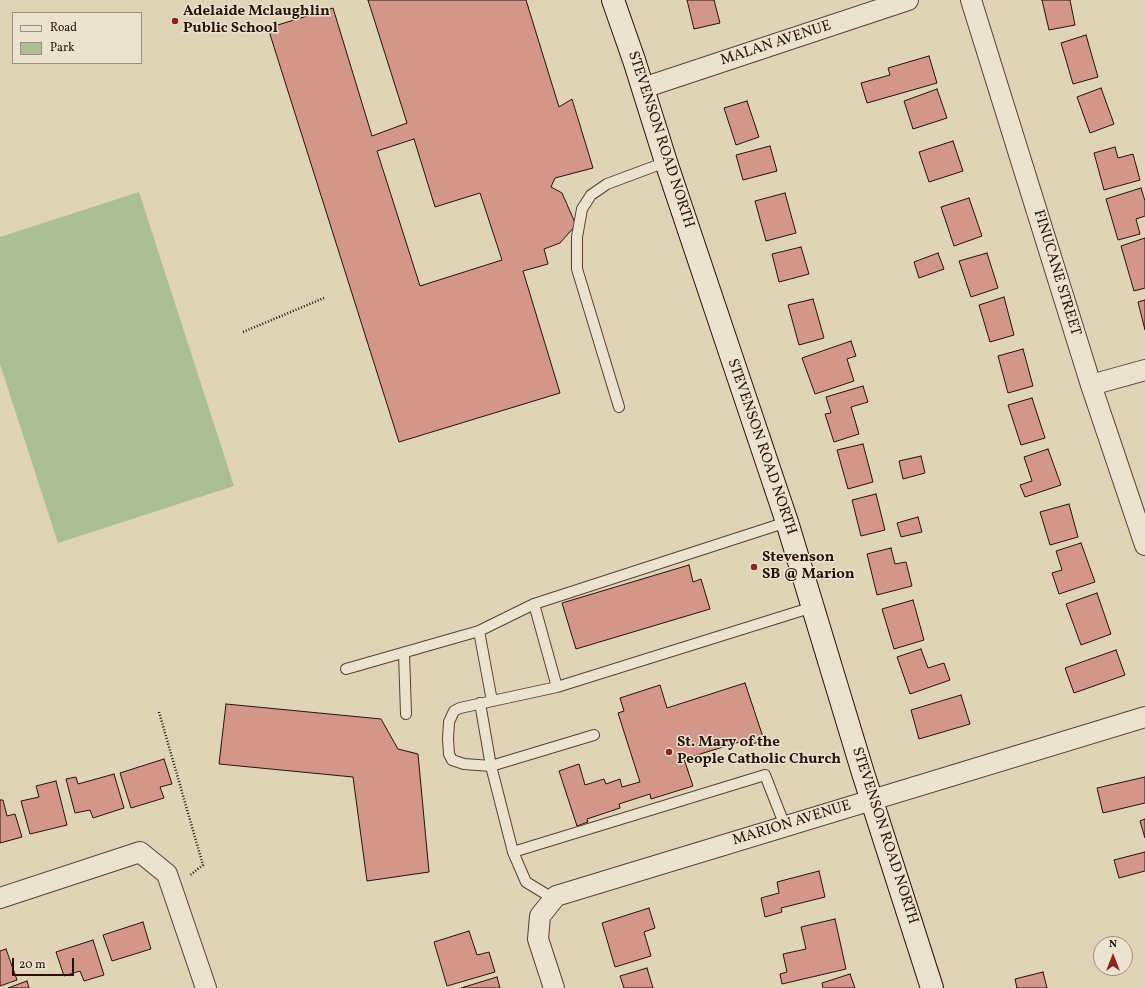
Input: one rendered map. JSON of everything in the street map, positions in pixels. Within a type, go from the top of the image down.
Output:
[{"type":"main road","name":"STEVENSON ROAD NORTH","points":[[613,0],[787,522],[872,800],[932,988]]},
{"type":"street","name":"MALAN AVENUE","points":[[643,88],[908,0]]},
{"type":"street","name":"FINUCANE STREET","points":[[971,0],[1090,385],[1145,545]]},
{"type":"street","points":[[1090,385],[1145,370]]},
{"type":"street","name":"MARION AVENUE","points":[[554,988],[538,939],[540,916],[556,896],[1145,717]]},
{"type":"street","points":[[0,898],[140,852],[167,874],[206,988]]},
{"type":"lane","points":[[619,407],[577,269],[577,237],[582,209],[591,196],[607,184],[666,162]]},
{"type":"lane","points":[[346,669],[479,631],[534,604],[787,522]]},
{"type":"lane","points":[[534,604],[557,687]]},
{"type":"lane","points":[[594,735],[491,766],[464,764],[452,760],[449,754],[449,722],[454,711],[460,708],[557,687],[813,607]]},
{"type":"lane","points":[[479,631],[492,701]]},
{"type":"lane","points":[[404,653],[406,714]]},
{"type":"lane","points":[[480,703],[491,766],[513,852],[526,882],[554,899]]},
{"type":"lane","points":[[513,852],[766,775],[785,826]]},
{"type":"path","points":[[243,332],[324,298]]},
{"type":"path","points":[[159,712],[203,865],[172,889]]},
{"type":"green space","points":[[139,192],[234,486],[58,543],[0,364],[0,237]]},
{"type":"building","points":[[368,0],[526,0],[559,107],[572,99],[593,168],[555,178],[551,187],[562,193],[576,225],[560,243],[544,249],[548,264],[523,271],[560,393],[399,442],[268,28],[333,8],[372,136],[407,123]],"holes":[[[414,139],[435,207],[480,193],[502,260],[420,286],[377,151]]]},
{"type":"building","points":[[687,0],[714,0],[720,23],[694,29]]},
{"type":"building","points":[[1042,0],[1070,0],[1075,25],[1049,30]]},
{"type":"building","points":[[1086,35],[1098,77],[1073,84],[1061,43]]},
{"type":"building","points":[[929,56],[937,83],[867,103],[861,83],[890,75],[888,68]]},
{"type":"building","points":[[1101,88],[1114,124],[1090,133],[1077,97]]},
{"type":"building","points":[[937,89],[947,118],[913,129],[904,101]]},
{"type":"building","points":[[747,101],[759,137],[736,145],[724,108]]},
{"type":"building","points":[[953,141],[963,171],[929,182],[919,152]]},
{"type":"building","points":[[770,146],[777,171],[743,180],[736,155]]},
{"type":"building","points":[[1115,147],[1118,158],[1133,154],[1140,180],[1104,190],[1094,153]]},
{"type":"building","points":[[1141,188],[1145,201],[1145,216],[1136,219],[1140,234],[1118,240],[1106,199]]},
{"type":"building","points":[[785,193],[796,233],[766,241],[755,201]]},
{"type":"building","points":[[969,198],[982,236],[954,246],[941,207]]},
{"type":"building","points":[[1145,238],[1145,288],[1134,291],[1121,246]]},
{"type":"building","points":[[801,247],[809,274],[779,282],[772,254]]},
{"type":"building","points":[[938,253],[944,269],[919,278],[914,262]]},
{"type":"building","points":[[987,253],[998,288],[971,297],[959,261]]},
{"type":"building","points":[[1004,297],[1014,335],[990,342],[979,305]]},
{"type":"building","points":[[813,299],[824,338],[799,345],[788,305]]},
{"type":"building","points":[[1145,300],[1145,330],[1138,302]]},
{"type":"building","points":[[851,341],[856,356],[847,359],[854,381],[815,394],[802,358]]},
{"type":"building","points":[[1023,349],[1033,386],[1008,393],[998,356]]},
{"type":"building","points":[[863,386],[868,402],[851,407],[859,434],[834,442],[825,414],[831,413],[826,397]]},
{"type":"building","points":[[1032,398],[1045,438],[1021,445],[1008,405]]},
{"type":"building","points":[[863,444],[873,482],[848,489],[837,450]]},
{"type":"building","points":[[1048,449],[1061,485],[1025,497],[1020,485],[1032,481],[1024,457]]},
{"type":"building","points":[[921,456],[925,473],[903,479],[899,461]]},
{"type":"building","points":[[876,494],[885,530],[861,536],[852,500]]},
{"type":"building","points":[[1069,504],[1078,537],[1050,545],[1040,512]]},
{"type":"building","points":[[918,517],[922,532],[901,537],[897,523]]},
{"type":"building","points":[[1081,543],[1095,582],[1059,594],[1052,573],[1062,570],[1056,551]]},
{"type":"building","points":[[891,548],[895,564],[906,562],[912,586],[877,595],[867,554]]},
{"type":"building","points":[[689,565],[693,582],[701,579],[710,609],[576,649],[562,603]]},
{"type":"building","points":[[1097,593],[1111,634],[1081,645],[1066,604]]},
{"type":"building","points":[[913,600],[924,640],[894,649],[882,609]]},
{"type":"building","points":[[921,649],[928,668],[944,663],[950,680],[910,694],[897,657]]},
{"type":"building","points":[[1116,650],[1125,675],[1074,693],[1065,668]]},
{"type":"building","name":"St. Mary of the People Catholic Church","points":[[745,683],[764,740],[750,745],[749,739],[684,759],[693,786],[651,799],[650,794],[619,804],[620,808],[587,819],[588,822],[577,826],[559,771],[579,764],[585,785],[604,779],[606,784],[620,779],[622,787],[640,782],[618,713],[624,711],[620,698],[660,685],[667,708]]},
{"type":"building","points":[[961,695],[970,724],[919,739],[911,710]]},
{"type":"building","points":[[226,704],[381,719],[398,749],[418,754],[429,872],[367,881],[353,777],[219,764]]},
{"type":"building","points":[[164,759],[172,784],[160,787],[164,798],[131,808],[120,773]]},
{"type":"building","points":[[114,774],[124,808],[93,818],[90,810],[75,813],[66,779],[76,777],[78,784]]},
{"type":"building","points":[[1145,777],[1145,803],[1103,813],[1097,788]]},
{"type":"building","points":[[56,781],[67,825],[30,834],[21,801],[39,797],[36,786]]},
{"type":"building","points":[[0,800],[3,800],[7,816],[15,814],[22,837],[0,843]]},
{"type":"building","points":[[1145,819],[1145,838],[1140,821]]},
{"type":"building","points":[[1145,852],[1145,871],[1119,878],[1114,860]]},
{"type":"building","points":[[819,871],[825,897],[781,908],[782,912],[765,917],[761,898],[779,893],[777,882]]},
{"type":"building","points":[[649,908],[655,928],[644,932],[651,956],[615,967],[602,923]]},
{"type":"building","points":[[835,919],[846,969],[782,984],[780,974],[787,972],[783,954],[806,949],[801,927]]},
{"type":"building","points":[[143,922],[151,949],[112,961],[103,935]]},
{"type":"building","points":[[469,931],[477,955],[489,952],[495,972],[447,986],[434,942]]},
{"type":"building","points":[[93,940],[104,975],[84,981],[80,971],[64,976],[56,952]]},
{"type":"building","points":[[6,949],[17,980],[0,986],[0,951]]},
{"type":"building","points":[[647,968],[653,988],[624,988],[620,976]]},
{"type":"building","points":[[1043,972],[1047,988],[1017,988],[1015,979]]},
{"type":"building","points":[[850,974],[855,988],[823,988],[822,983]]},
{"type":"building","points":[[497,977],[500,988],[461,988]]},
{"type":"building","points":[[27,981],[29,988],[8,988]]},
{"type":"place","name":"Adelaide Mclaughlin Public School","points":[[175,21]]},
{"type":"place","name":"Stevenson SB @ Marion","points":[[754,567]]},
{"type":"place","name":"St. Mary of the People Catholic Church","points":[[669,752]]}]
